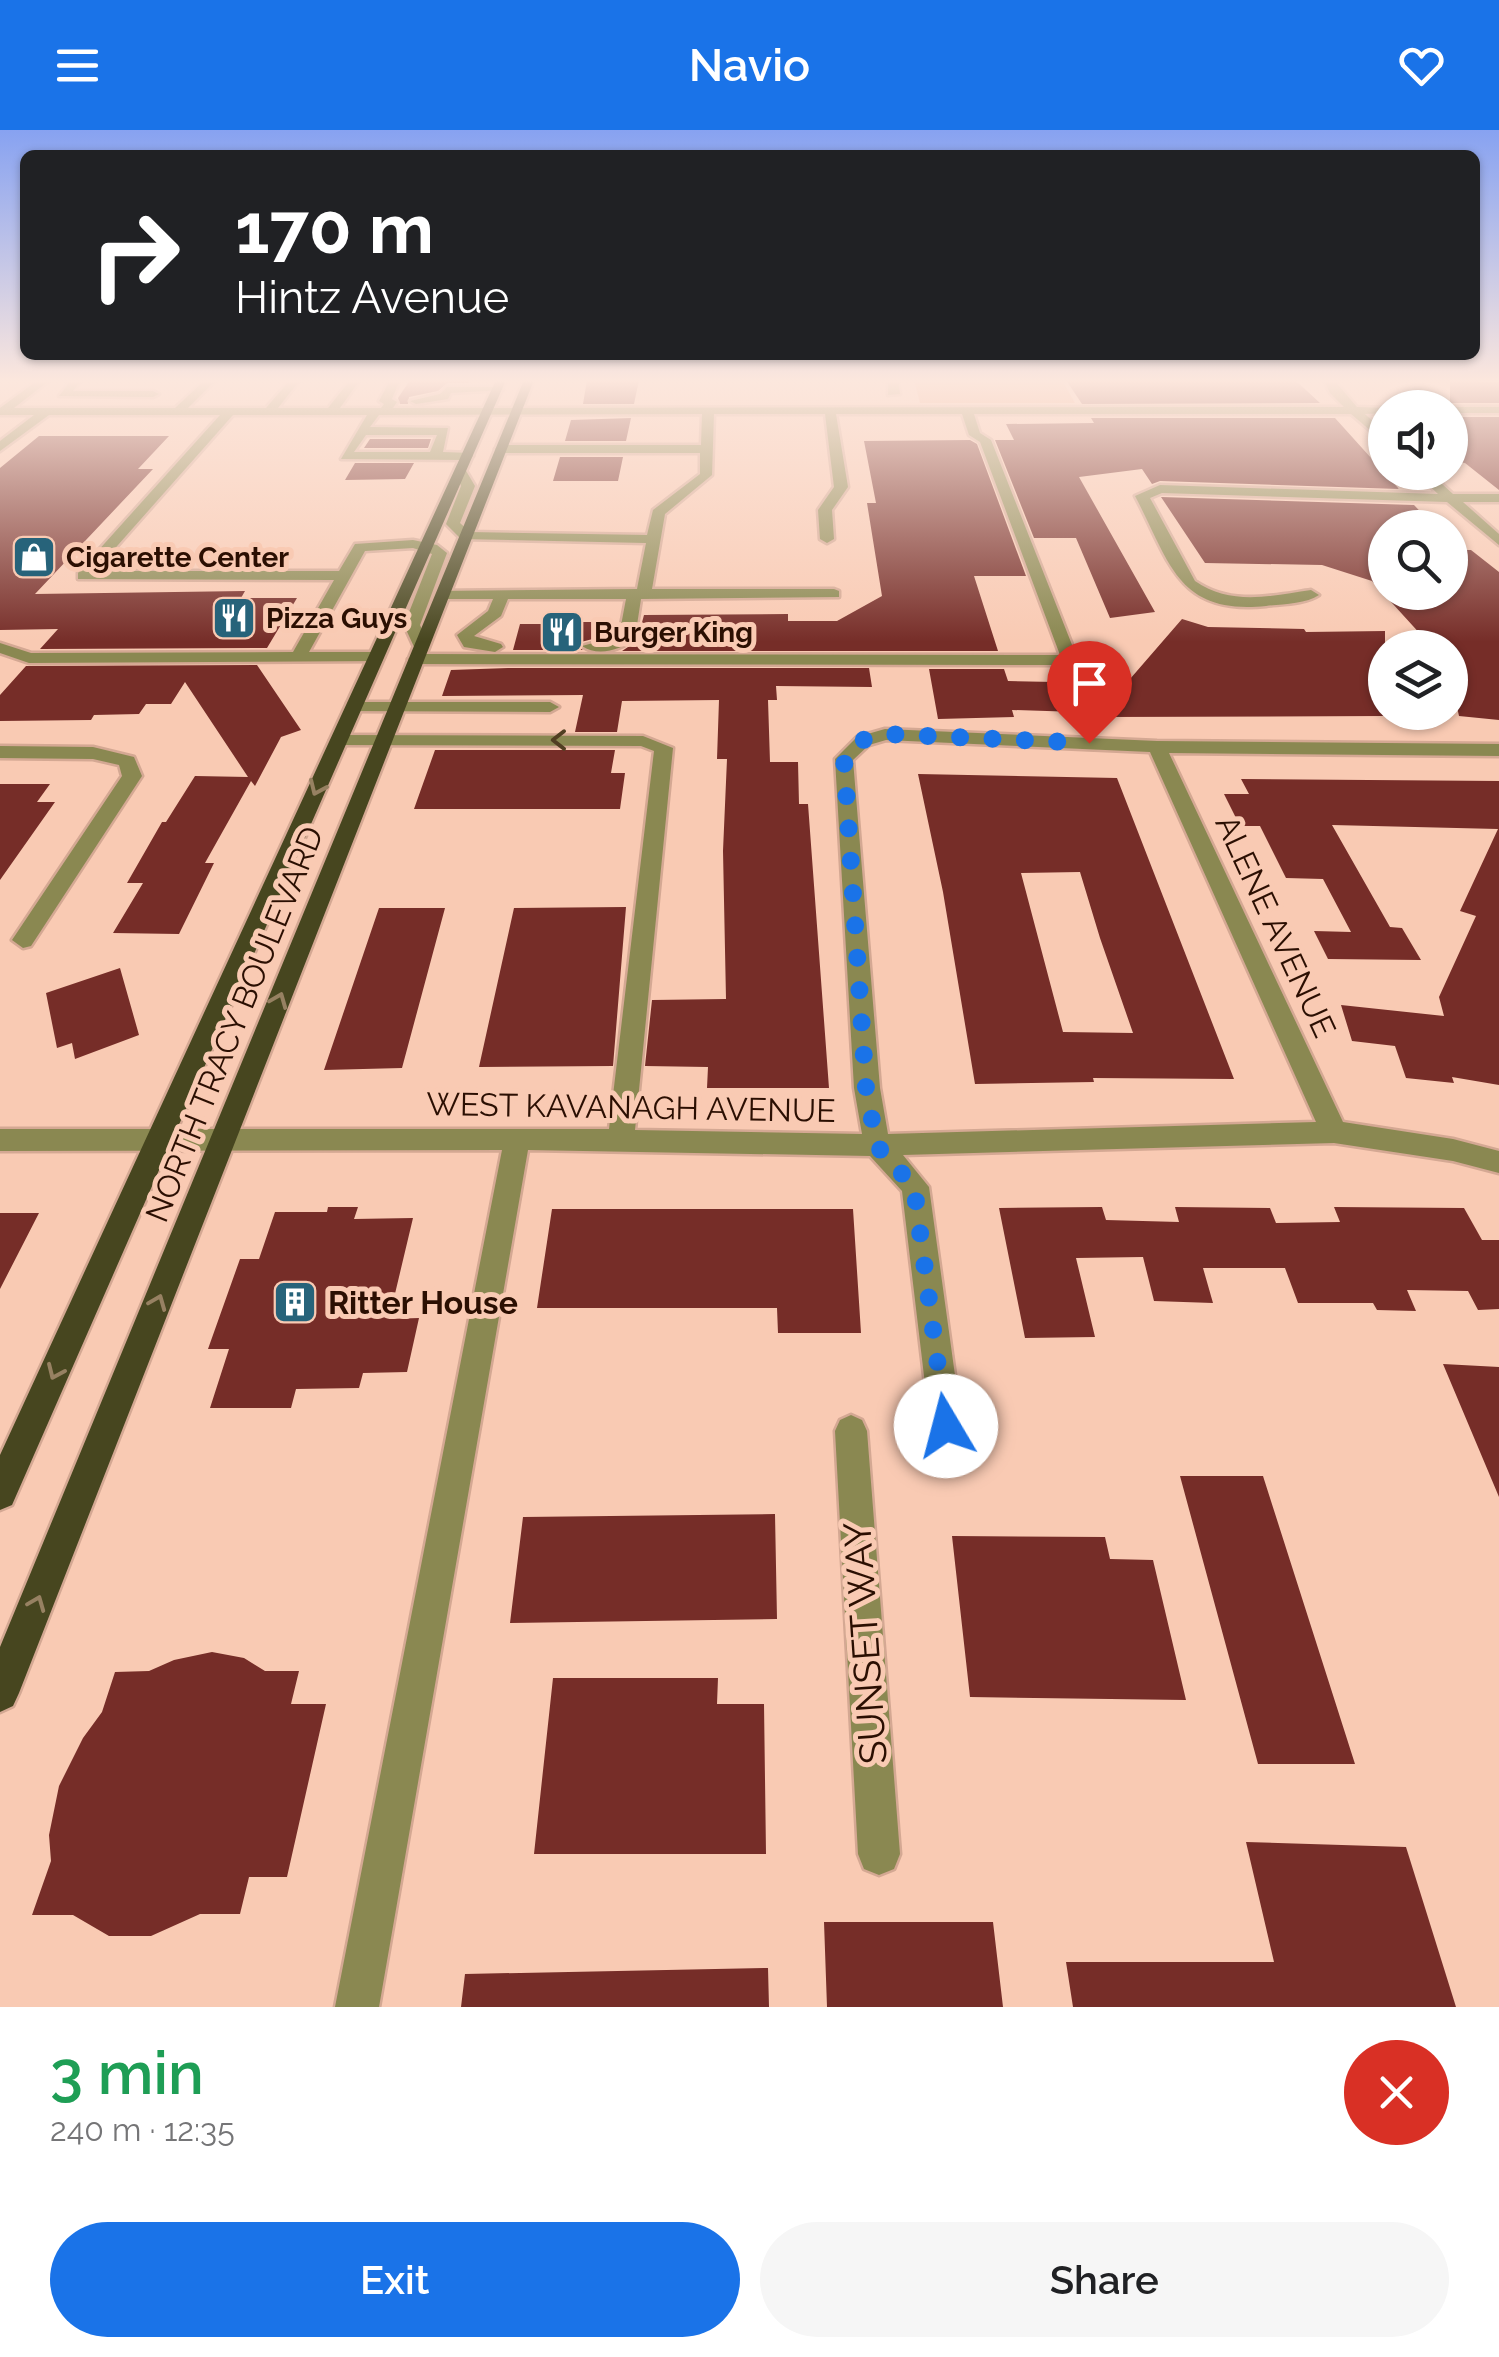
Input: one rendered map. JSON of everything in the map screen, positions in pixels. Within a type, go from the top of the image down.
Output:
[{"type":"main road","name":"NORTH TRACY BOULEVARD","points":[[0,1493],[461,468]]},
{"type":"main road","name":"NORTH TRACY BOULEVARD","points":[[0,1693],[494,468]]},
{"type":"street","points":[[179,468],[84,576],[344,574]]},
{"type":"street","points":[[464,468],[468,486],[453,524],[455,530],[466,536],[652,539]]},
{"type":"street","points":[[502,594],[495,612],[465,636],[470,644],[621,643],[630,633],[658,513],[706,475],[706,468]]},
{"type":"street","points":[[827,539],[824,510],[841,487],[838,468]]},
{"type":"street","points":[[298,657],[360,547],[427,546],[437,549],[440,557],[412,625],[418,653],[1070,660],[996,468]]},
{"type":"street","points":[[1312,595],[1242,604],[1221,602],[1201,594],[1189,584],[1145,505],[1145,492],[1210,490],[1345,497],[1499,498]]},
{"type":"street","points":[[1440,490],[1499,542]]},
{"type":"street","points":[[442,594],[834,594]]},
{"type":"street","points":[[0,648],[28,658],[376,657]]},
{"type":"street","points":[[354,708],[550,707]]},
{"type":"street","points":[[946,1426],[914,1187],[877,1146],[866,1088],[844,759],[863,740],[885,734],[1157,747],[1499,750]]},
{"type":"street","points":[[339,740],[656,743],[664,748],[620,1142]]},
{"type":"street","name":"ALENE AVENUE","points":[[1157,747],[1334,1132]]},
{"type":"street","points":[[0,752],[106,754],[127,761],[131,768],[128,786],[23,940]]},
{"type":"street","name":"WEST KAVANAGH AVENUE","points":[[0,1140],[517,1139],[877,1146],[1334,1132],[1453,1150],[1499,1162]]},
{"type":"street","points":[[358,2007],[517,1139]]},
{"type":"street","name":"SUNSET WAY","points":[[851,1431],[879,1854]]},
{"type":"building","points":[[0,468],[153,469],[35,594],[245,591],[241,598],[297,598],[267,648],[40,649],[58,629],[0,630]]},
{"type":"building","points":[[352,468],[411,468],[405,479],[345,480]]},
{"type":"building","points":[[557,468],[621,468],[618,481],[553,481]]},
{"type":"building","points":[[869,468],[986,468],[1026,576],[974,576],[998,651],[622,651],[637,641],[644,615],[788,614],[788,621],[837,621],[882,596],[867,503],[876,503]]},
{"type":"building","points":[[1006,468],[1368,468],[1368,488],[1160,481],[1152,484],[1142,469],[1079,477],[1155,612],[1110,618],[1076,538],[1034,538]]},
{"type":"building","points":[[1471,468],[1499,468],[1499,490]]},
{"type":"building","points":[[1161,497],[1414,505],[1419,510],[1368,510],[1368,580],[1322,565],[1205,563]]},
{"type":"building","points":[[1468,550],[1499,572],[1499,720],[1468,717],[1468,630],[1417,630],[1398,610],[1468,610]]},
{"type":"building","points":[[1182,619],[1208,627],[1368,631],[1368,716],[1103,717],[1079,716],[1078,712],[1012,710],[1014,717],[938,719],[929,669],[1004,669],[1008,681],[1106,683],[1104,679],[1130,679]]},
{"type":"building","name":"Burger King","points":[[545,620],[618,622],[616,633],[581,642],[578,647],[583,650],[513,650],[520,624],[544,624]]},
{"type":"building","points":[[257,665],[301,730],[281,737],[255,786],[251,781],[205,863],[214,863],[179,934],[113,933],[143,883],[127,883],[162,822],[166,822],[195,776],[248,777],[185,682],[171,704],[146,704],[139,714],[94,715],[91,720],[0,721],[0,695],[26,666]]},
{"type":"building","points":[[869,668],[872,687],[776,686],[777,700],[768,700],[770,762],[798,762],[799,804],[808,804],[829,1088],[707,1088],[708,1067],[645,1066],[652,1000],[726,999],[723,851],[727,759],[717,759],[719,700],[622,701],[617,732],[575,732],[583,695],[442,696],[451,670]]},
{"type":"building","points":[[435,750],[615,750],[611,773],[625,773],[620,809],[414,809]]},
{"type":"building","points":[[918,774],[1117,778],[1234,1079],[1093,1078],[1094,1082],[975,1084],[943,892]],"holes":[[[1080,872],[1133,1033],[1063,1032],[1021,873]]]},
{"type":"building","points":[[1241,779],[1499,781],[1499,1085],[1452,1077],[1454,1083],[1406,1078],[1395,1046],[1352,1041],[1341,1005],[1444,1016],[1439,997],[1476,916],[1460,911],[1498,829],[1332,825],[1390,927],[1402,928],[1421,960],[1328,959],[1314,931],[1351,932],[1323,879],[1286,878],[1260,826],[1240,826],[1224,794],[1249,794]]},
{"type":"building","points":[[0,784],[50,784],[37,802],[55,802],[0,880]]},
{"type":"building","points":[[626,907],[613,1066],[479,1067],[514,908]]},
{"type":"building","points":[[379,908],[445,908],[402,1068],[324,1070]]},
{"type":"building","points":[[120,968],[139,1035],[75,1059],[72,1043],[57,1048],[46,993]]},
{"type":"building","name":"Ritter House","points":[[328,1207],[358,1207],[354,1219],[413,1218],[389,1319],[419,1318],[407,1372],[363,1373],[359,1388],[296,1389],[291,1408],[210,1408],[229,1349],[208,1349],[240,1259],[259,1259],[275,1212],[327,1212]]},
{"type":"building","points":[[1102,1207],[1106,1220],[1179,1222],[1175,1207],[1270,1208],[1276,1223],[1340,1222],[1334,1207],[1464,1208],[1482,1240],[1499,1240],[1499,1309],[1478,1310],[1468,1291],[1407,1290],[1416,1311],[1377,1310],[1373,1303],[1298,1303],[1285,1268],[1203,1268],[1213,1303],[1154,1301],[1143,1257],[1076,1258],[1095,1337],[1025,1338],[999,1208]]},
{"type":"building","points":[[552,1209],[853,1209],[861,1333],[778,1333],[777,1308],[537,1308]]},
{"type":"building","points":[[0,1213],[39,1213],[0,1289]]},
{"type":"building","points":[[1443,1364],[1499,1367],[1499,1497]]},
{"type":"building","points":[[1180,1476],[1263,1476],[1355,1764],[1258,1764]]},
{"type":"building","points":[[775,1514],[777,1619],[510,1623],[523,1517]]},
{"type":"building","points":[[952,1536],[1105,1537],[1110,1559],[1153,1560],[1186,1700],[970,1697]]},
{"type":"building","points":[[212,1652],[244,1658],[265,1671],[299,1671],[291,1704],[326,1704],[287,1877],[249,1877],[240,1914],[200,1914],[151,1936],[109,1936],[73,1915],[32,1915],[51,1861],[49,1835],[59,1786],[83,1738],[102,1712],[115,1672],[149,1671],[174,1660]]},
{"type":"building","points":[[553,1678],[718,1678],[717,1704],[764,1704],[766,1854],[534,1854]]},
{"type":"building","points":[[1246,1842],[1406,1847],[1456,2007],[1073,2007],[1066,1962],[1274,1962]]},
{"type":"building","points":[[824,1922],[993,1922],[1003,2007],[827,2007]]},
{"type":"building","points":[[768,1968],[769,2007],[461,2007],[465,1974]]},
{"type":"place","name":"Cigarette Center","points":[[34,557]]},
{"type":"place","name":"Pizza Guys","points":[[234,618]]},
{"type":"place","name":"Burger King","points":[[562,632]]},
{"type":"place","name":"Ritter House","points":[[295,1302]]},
{"type":"route","points":[[946,1426],[914,1187],[877,1146],[866,1088],[844,759],[863,740],[885,734],[1089,743]]}]
